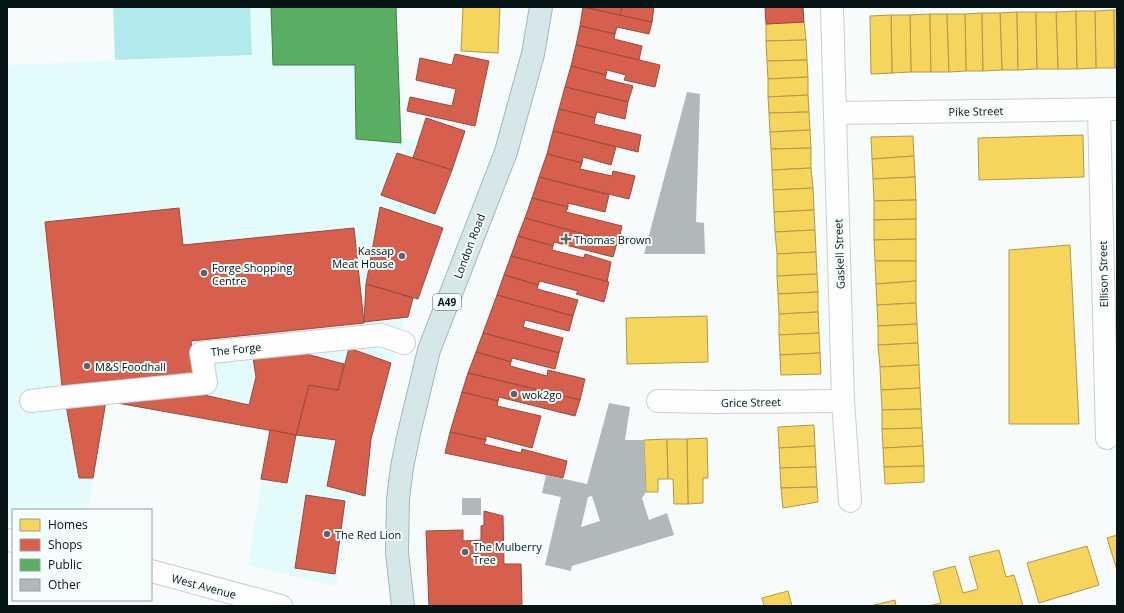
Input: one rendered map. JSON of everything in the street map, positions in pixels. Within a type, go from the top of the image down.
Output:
[{"type":"highway","name":"London Road","points":[[403,606],[396,553],[398,500],[402,467],[410,426],[429,350],[506,152],[533,54],[541,7]]},
{"type":"street","name":"Gaskell Street","points":[[832,7],[843,401],[850,501]]},
{"type":"street","name":"Pike Street","points":[[835,114],[1108,109]]},
{"type":"street","name":"Ellison Street","points":[[1107,438],[1108,109]]},
{"type":"street","name":"The Forge","points":[[31,401],[206,382],[201,353],[381,335],[404,343]]},
{"type":"street","name":"Grice Street","points":[[658,401],[843,401]]},
{"type":"street","name":"West Avenue","points":[[152,571],[281,606]]},
{"type":"shaded area","points":[[113,7],[250,7],[252,55],[115,60]]},
{"type":"shaded area","points":[[250,7],[392,7],[390,134],[460,152],[427,248],[391,363],[371,439],[365,496],[352,496],[336,586],[248,566],[269,430],[106,401],[88,509],[12,509],[12,525],[7,524],[7,65],[252,55]]},
{"type":"building: Homes","points":[[463,7],[500,7],[498,53],[461,51]]},
{"type":"building: Homes","points":[[1114,10],[1115,68],[1096,68],[1095,11]]},
{"type":"building: Homes","points":[[1114,10],[1117,10],[1117,68],[1115,68]]},
{"type":"building: Homes","points":[[1076,11],[1077,69],[1058,69],[1056,12]]},
{"type":"building: Homes","points":[[1076,11],[1095,11],[1096,68],[1077,69]]},
{"type":"building: Homes","points":[[1017,12],[1018,70],[1002,70],[1000,13]]},
{"type":"building: Homes","points":[[1017,12],[1036,12],[1037,69],[1018,70]]},
{"type":"building: Homes","points":[[1036,12],[1056,12],[1058,69],[1037,69]]},
{"type":"building: Homes","points":[[982,13],[983,71],[966,71],[965,14]]},
{"type":"building: Homes","points":[[982,13],[1000,13],[1002,70],[983,71]]},
{"type":"building: Homes","points":[[930,14],[931,72],[911,72],[910,15]]},
{"type":"building: Homes","points":[[930,14],[947,14],[949,72],[931,72]]},
{"type":"building: Homes","points":[[947,14],[965,14],[966,71],[949,72]]},
{"type":"building: Homes","points":[[891,15],[910,15],[911,72],[892,73]]},
{"type":"building: Homes","points":[[891,15],[892,73],[871,74],[870,16]]},
{"type":"building: Homes","points":[[804,22],[806,40],[766,41],[766,24]]},
{"type":"building: Homes","points":[[806,40],[807,60],[767,61],[766,41]]},
{"type":"building: Homes","points":[[807,60],[808,77],[768,79],[767,61]]},
{"type":"building: Homes","points":[[808,77],[808,95],[768,97],[768,79]]},
{"type":"building: Homes","points":[[808,95],[809,112],[769,113],[768,97]]},
{"type":"building: Homes","points":[[809,112],[810,130],[770,132],[769,113]]},
{"type":"building: Homes","points":[[810,130],[811,148],[771,149],[770,132]]},
{"type":"building: Homes","points":[[1083,135],[1084,177],[979,180],[978,138]]},
{"type":"building: Homes","points":[[913,136],[914,156],[872,159],[871,137]]},
{"type":"building: Homes","points":[[811,148],[811,168],[772,170],[771,149]]},
{"type":"building: Homes","points":[[914,156],[915,177],[873,179],[872,159]]},
{"type":"building: Homes","points":[[811,168],[813,188],[773,190],[772,170]]},
{"type":"building: Homes","points":[[915,177],[916,200],[874,201],[873,179]]},
{"type":"building: Homes","points":[[813,188],[814,210],[774,212],[773,190]]},
{"type":"building: Homes","points":[[916,200],[916,219],[874,220],[874,201]]},
{"type":"building: Homes","points":[[814,210],[815,230],[775,232],[774,212]]},
{"type":"building: Homes","points":[[916,219],[916,239],[874,240],[874,220]]},
{"type":"building: Homes","points":[[815,230],[816,252],[777,254],[775,232]]},
{"type":"building: Homes","points":[[916,239],[916,261],[875,261],[874,240]]},
{"type":"building: Homes","points":[[1070,245],[1079,424],[1009,424],[1009,250]]},
{"type":"building: Homes","points":[[816,252],[817,274],[777,276],[777,254]]},
{"type":"building: Homes","points":[[875,261],[916,261],[916,281],[876,284]]},
{"type":"building: Homes","points":[[817,274],[818,292],[778,294],[777,276]]},
{"type":"building: Homes","points":[[916,281],[916,303],[877,305],[876,284]]},
{"type":"building: Homes","points":[[818,292],[818,312],[779,314],[778,294]]},
{"type":"building: Homes","points":[[916,303],[917,324],[878,326],[877,305]]},
{"type":"building: Homes","points":[[818,312],[819,333],[779,335],[779,314]]},
{"type":"building: Homes","points":[[707,316],[708,362],[627,364],[626,318]]},
{"type":"building: Homes","points":[[917,324],[918,343],[878,345],[878,326]]},
{"type":"building: Homes","points":[[819,333],[820,353],[780,355],[779,335]]},
{"type":"building: Homes","points":[[918,343],[919,365],[880,367],[878,345]]},
{"type":"building: Homes","points":[[820,353],[821,374],[781,375],[780,355]]},
{"type":"building: Homes","points":[[919,365],[920,388],[881,390],[880,367]]},
{"type":"building: Homes","points":[[920,388],[921,409],[882,410],[881,390]]},
{"type":"building: Homes","points":[[921,409],[922,428],[882,429],[882,410]]},
{"type":"building: Homes","points":[[814,425],[815,446],[779,448],[778,427]]},
{"type":"building: Homes","points":[[922,428],[923,446],[883,448],[882,429]]},
{"type":"building: Homes","points":[[707,438],[708,478],[703,478],[703,503],[688,504],[687,439]]},
{"type":"building: Homes","points":[[667,439],[668,479],[658,479],[658,492],[646,492],[644,440]]},
{"type":"building: Homes","points":[[667,439],[687,439],[688,504],[674,504],[673,479],[668,479]]},
{"type":"building: Homes","points":[[815,446],[816,467],[780,468],[779,448]]},
{"type":"building: Homes","points":[[923,446],[924,466],[884,467],[883,448]]},
{"type":"building: Homes","points":[[924,466],[924,482],[885,484],[884,467]]},
{"type":"building: Homes","points":[[816,467],[817,487],[781,488],[780,468]]},
{"type":"building: Homes","points":[[817,487],[818,502],[783,508],[781,488]]},
{"type":"building: Homes","points":[[1117,535],[1117,570],[1107,538]]},
{"type":"building: Homes","points":[[1087,546],[1099,585],[1039,603],[1027,563]]},
{"type":"building: Homes","points":[[999,550],[1006,577],[1014,575],[1023,606],[929,606],[941,603],[933,572],[955,566],[963,593],[978,589],[969,557]]},
{"type":"building: Homes","points":[[788,591],[792,606],[764,606],[762,598]]},
{"type":"building: Homes","points":[[895,600],[896,606],[870,606]]},
{"type":"building: Shops","points":[[583,7],[652,22],[649,34],[617,27],[615,34],[580,26]]},
{"type":"building: Shops","points":[[584,7],[622,7],[620,15]]},
{"type":"building: Shops","points":[[622,7],[654,7],[652,22],[620,15]]},
{"type":"building: Shops","points":[[765,7],[803,7],[804,22],[766,24]]},
{"type":"building: Shops","points":[[580,26],[615,34],[614,39],[642,46],[639,60],[576,45]]},
{"type":"building: Shops","points":[[576,45],[660,65],[655,87],[624,80],[626,75],[607,70],[606,75],[571,66]]},
{"type":"building: Shops","points":[[455,54],[489,61],[475,126],[407,111],[410,97],[452,106],[456,89],[416,80],[420,58],[452,65]]},
{"type":"building: Shops","points":[[571,66],[606,75],[605,79],[633,86],[628,102],[565,87]]},
{"type":"building: Shops","points":[[565,87],[628,102],[625,119],[597,112],[595,118],[559,109]]},
{"type":"building: Shops","points":[[559,109],[595,118],[594,124],[641,135],[638,152],[553,131]]},
{"type":"building: Shops","points":[[426,118],[465,131],[452,170],[413,158]]},
{"type":"building: Shops","points":[[553,131],[616,147],[611,165],[583,157],[582,163],[547,154]]},
{"type":"building: Shops","points":[[397,153],[452,170],[435,214],[381,195]]},
{"type":"building: Shops","points":[[547,154],[582,163],[580,169],[612,176],[613,171],[635,176],[629,199],[539,177]]},
{"type":"building: Shops","points":[[539,177],[609,195],[605,212],[568,203],[568,207],[532,198]]},
{"type":"building: Shops","points":[[532,198],[568,207],[566,212],[622,226],[618,244],[525,218]]},
{"type":"building: Shops","name":"Kassap Meat House","points":[[380,207],[443,228],[418,299],[366,284]]},
{"type":"building: Shops","name":"Forge Shopping Centre","points":[[179,208],[183,245],[354,228],[364,323],[191,341],[194,373],[62,387],[45,222]]},
{"type":"building: Shops","name":"Thomas Brown","points":[[525,218],[617,243],[613,257],[554,242],[553,246],[518,236]]},
{"type":"building: Shops","points":[[518,236],[553,246],[552,250],[584,258],[585,254],[611,262],[607,282],[511,256]]},
{"type":"building: Shops","points":[[511,256],[609,282],[604,302],[576,294],[578,291],[540,281],[538,285],[504,275]]},
{"type":"building: Shops","points":[[504,275],[538,285],[537,289],[578,300],[573,316],[497,295]]},
{"type":"building: Shops","points":[[366,284],[413,298],[408,317],[364,322]]},
{"type":"building: Shops","points":[[497,295],[573,316],[569,331],[525,320],[523,327],[563,338],[559,353],[483,333]]},
{"type":"building: Shops","points":[[483,333],[559,353],[555,369],[512,358],[511,362],[476,352]]},
{"type":"building: Shops","points":[[349,348],[391,363],[371,439],[365,496],[327,486],[336,440],[296,435],[309,385],[338,390]]},
{"type":"building: Shops","points":[[291,350],[344,364],[338,390],[309,385],[296,435],[106,401],[195,393],[249,405],[256,377],[253,358]]},
{"type":"building: Shops","points":[[476,352],[511,362],[510,366],[547,376],[548,370],[585,379],[580,400],[468,373]]},
{"type":"building: Shops","name":"wok2go","points":[[468,373],[580,400],[575,416],[499,397],[498,401],[462,392]]},
{"type":"building: Shops","points":[[462,392],[498,401],[497,406],[541,416],[532,448],[486,436],[486,440],[450,432]]},
{"type":"building: Shops","points":[[106,401],[93,478],[79,478],[66,405]]},
{"type":"building: Shops","points":[[270,430],[296,435],[287,483],[261,479]]},
{"type":"building: Shops","points":[[450,432],[486,440],[484,444],[521,453],[522,449],[567,461],[563,478],[445,453]]},
{"type":"building: Shops","points":[[306,495],[345,501],[335,574],[295,568]]},
{"type":"building: Shops","name":"The Mulberry Tree","points":[[484,511],[503,516],[504,564],[521,564],[522,606],[429,606],[426,531],[463,530],[463,541],[481,540],[481,526],[484,525]]},
{"type":"building: Public","points":[[271,7],[396,7],[401,143],[356,139],[355,65],[273,65]]},
{"type":"building: Other","points":[[687,92],[700,94],[696,222],[704,223],[705,254],[644,254]]},
{"type":"building: Other","points":[[609,403],[630,407],[625,440],[644,440],[646,492],[642,498],[649,520],[667,513],[674,535],[572,566],[571,571],[545,565],[561,497],[542,493],[546,475],[587,484]],"holes":[[[592,496],[600,521],[581,527],[588,497]]]},
{"type":"building: Other","points":[[462,498],[481,498],[481,515],[462,515]]},
{"type":"place","name":"Thomas Brown","points":[[566,239]]},
{"type":"place","name":"Kassap Meat House","points":[[402,256]]},
{"type":"place","name":"Forge Shopping Centre","points":[[204,273]]},
{"type":"place","name":"M&S Foodhall","points":[[87,366]]},
{"type":"place","name":"wok2go","points":[[514,394]]},
{"type":"place","name":"The Red Lion","points":[[327,534]]},
{"type":"place","name":"The Mulberry Tree","points":[[465,552]]}]
